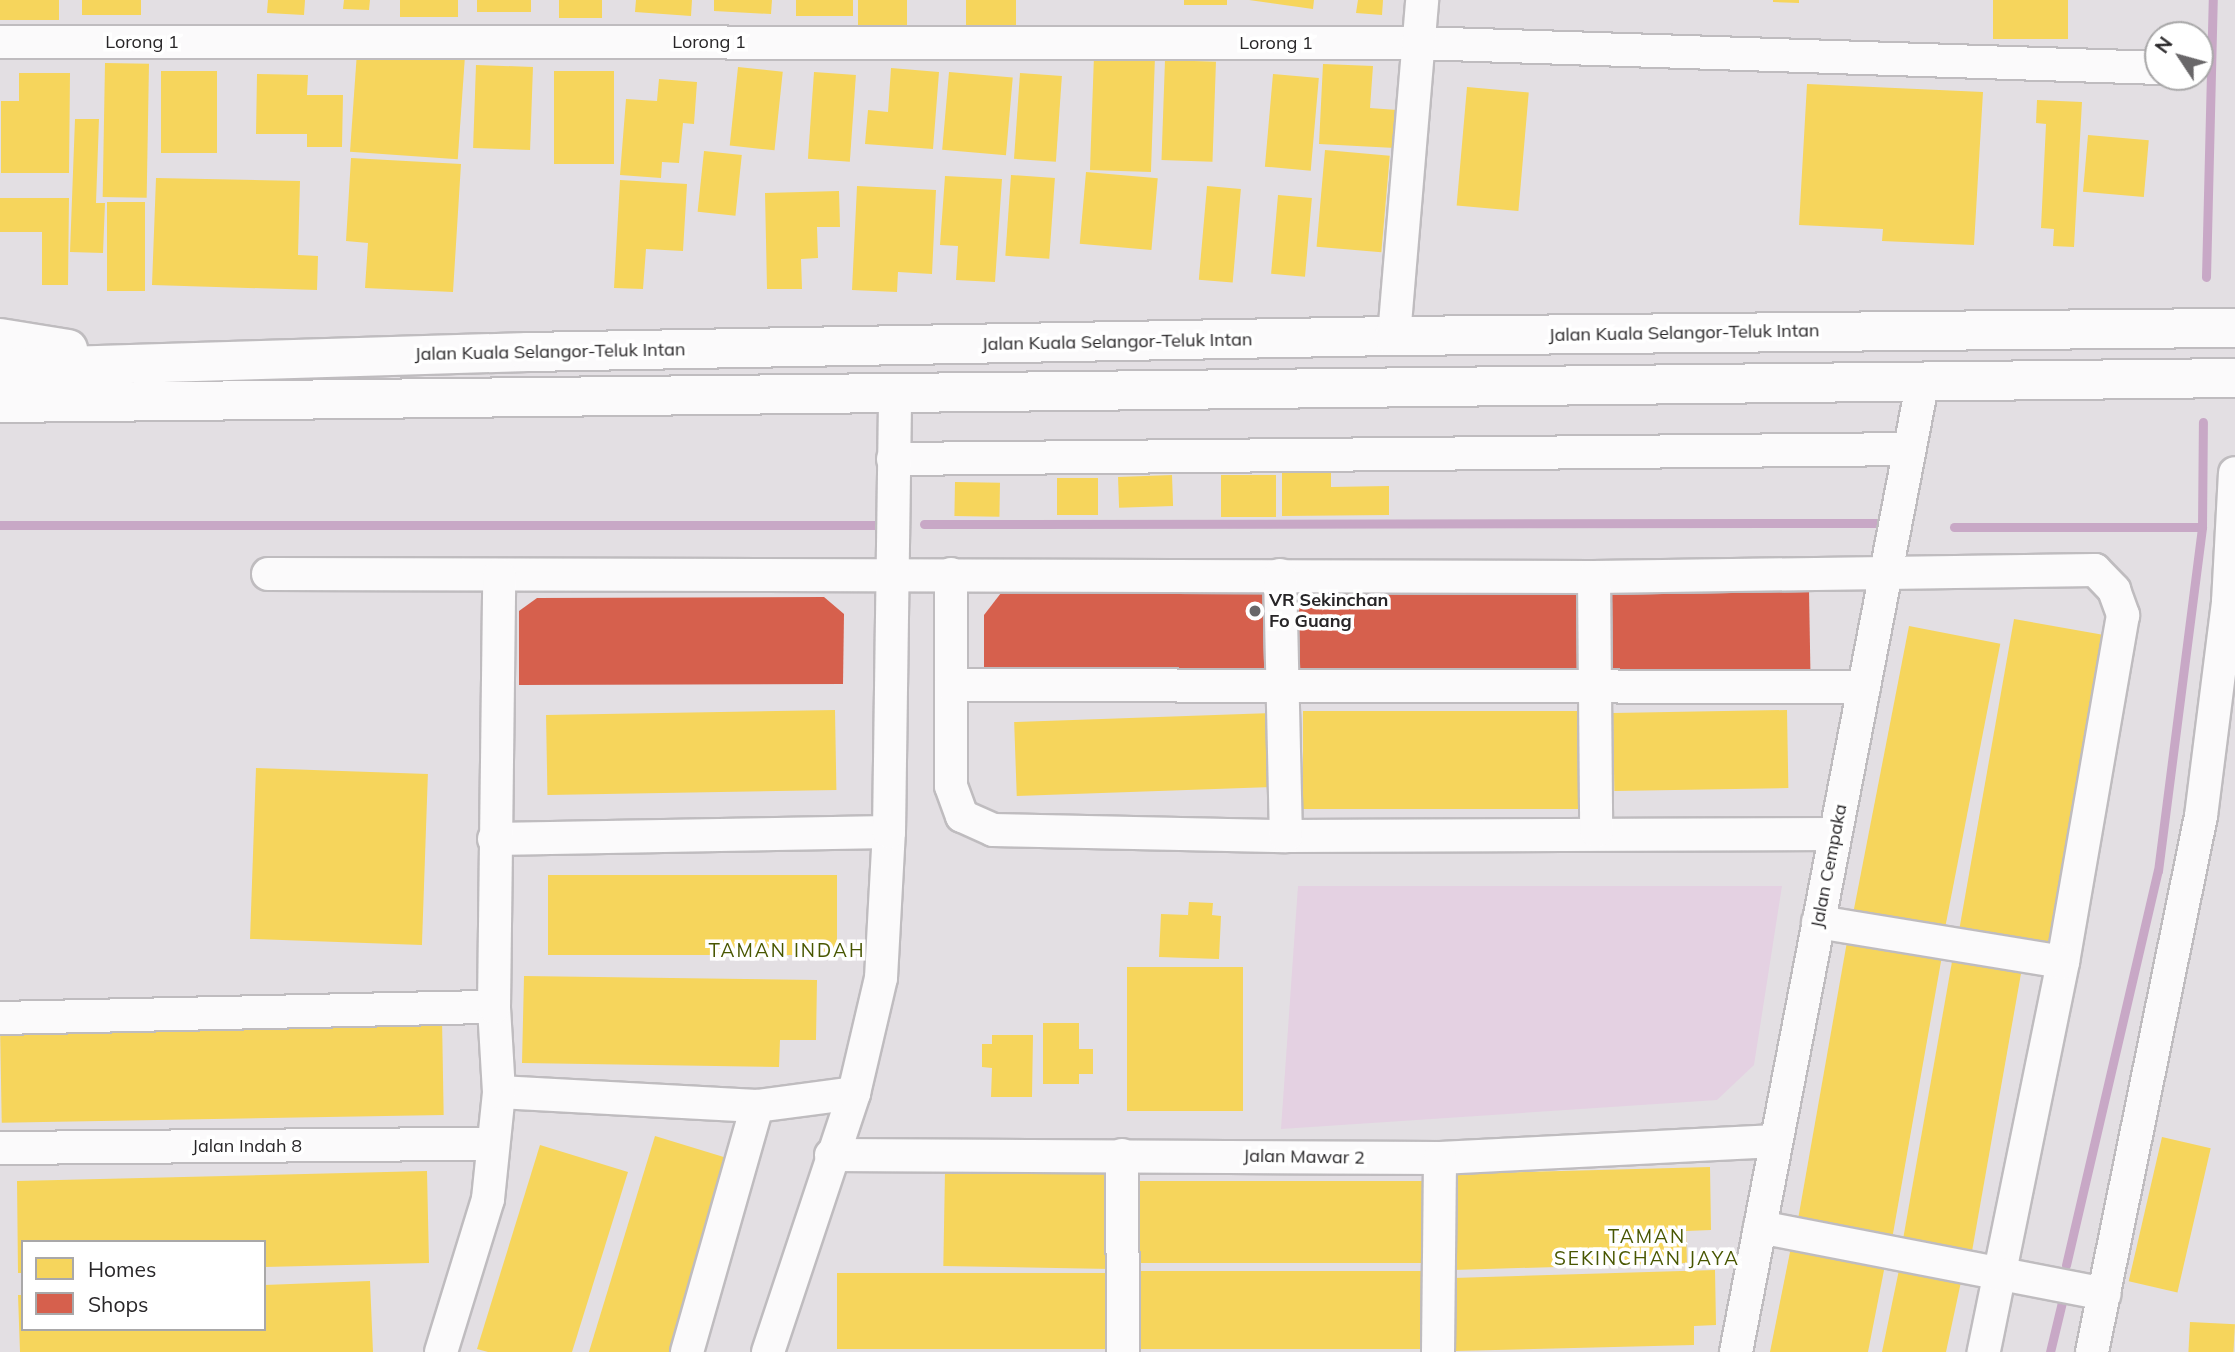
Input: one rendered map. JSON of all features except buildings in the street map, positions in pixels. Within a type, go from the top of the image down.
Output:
[{"type":"highway","name":"Jalan Kuala Selangor-Teluk Intan","points":[[0,368],[150,362],[1394,336],[2235,328]]},
{"type":"highway","points":[[0,338],[150,362]]},
{"type":"highway","points":[[0,402],[140,404],[895,391],[2235,378]]},
{"type":"highway","points":[[0,423],[140,404]]},
{"type":"street","points":[[1394,336],[1422,0]]},
{"type":"street","name":"Lorong 1","points":[[0,42],[1418,43],[2144,68]]},
{"type":"street","name":"Jalan Cempaka","points":[[1735,1352],[1923,380]]},
{"type":"street","points":[[768,1352],[831,1155],[854,1093],[881,978],[889,832],[890,573],[895,391]]},
{"type":"street","points":[[893,459],[1909,449]]},
{"type":"street","points":[[2092,1352],[2201,816],[2228,602],[2235,472]]},
{"type":"street","points":[[268,575],[890,573],[1594,578],[2095,570],[2114,590],[2123,615],[2063,962],[1984,1352]]},
{"type":"street","points":[[951,574],[951,786],[962,816],[993,830],[1286,836],[1596,831],[1835,834]]},
{"type":"street","points":[[441,1352],[488,1199],[499,1092],[494,1007],[494,839],[499,575]]},
{"type":"street","points":[[1280,575],[1286,836]]},
{"type":"street","points":[[1594,578],[1596,831]]},
{"type":"street","points":[[951,685],[1864,687]]},
{"type":"street","points":[[494,839],[889,832]]},
{"type":"street","points":[[1818,922],[2063,962]]},
{"type":"street","points":[[0,1018],[494,1007]]},
{"type":"street","points":[[499,1092],[757,1106],[854,1093]]},
{"type":"street","points":[[687,1352],[757,1106]]},
{"type":"street","name":"Jalan Mawar 2","points":[[831,1155],[1122,1154],[1440,1158],[1776,1141]]},
{"type":"street","name":"Jalan Indah 8","points":[[0,1147],[493,1144]]},
{"type":"street","points":[[1122,1154],[1122,1352]]},
{"type":"street","points":[[1438,1352],[1440,1158]]},
{"type":"street","points":[[1760,1227],[2105,1294]]},
{"type":"shaded area","points":[[1298,886],[1782,886],[1754,1065],[1717,1100],[1281,1129]]},
{"type":"waterway","points":[[2206,277],[2213,0]]},
{"type":"waterway","points":[[2066,1265],[2158,871],[2202,527],[2203,422]]},
{"type":"waterway","points":[[924,524],[1882,523]]},
{"type":"waterway","points":[[0,525],[878,525]]},
{"type":"waterway","points":[[1954,527],[2202,527]]},
{"type":"waterway","points":[[2050,1352],[2062,1302]]},
{"type":"place","name":"VR Sekinchan Fo Guang","points":[[1255,611]]},
{"type":"district","name":"TAMAN INDAH","points":[[787,951]]},
{"type":"district","name":"TAMAN SEKINCHAN JAYA","points":[[1647,1248]]}]
